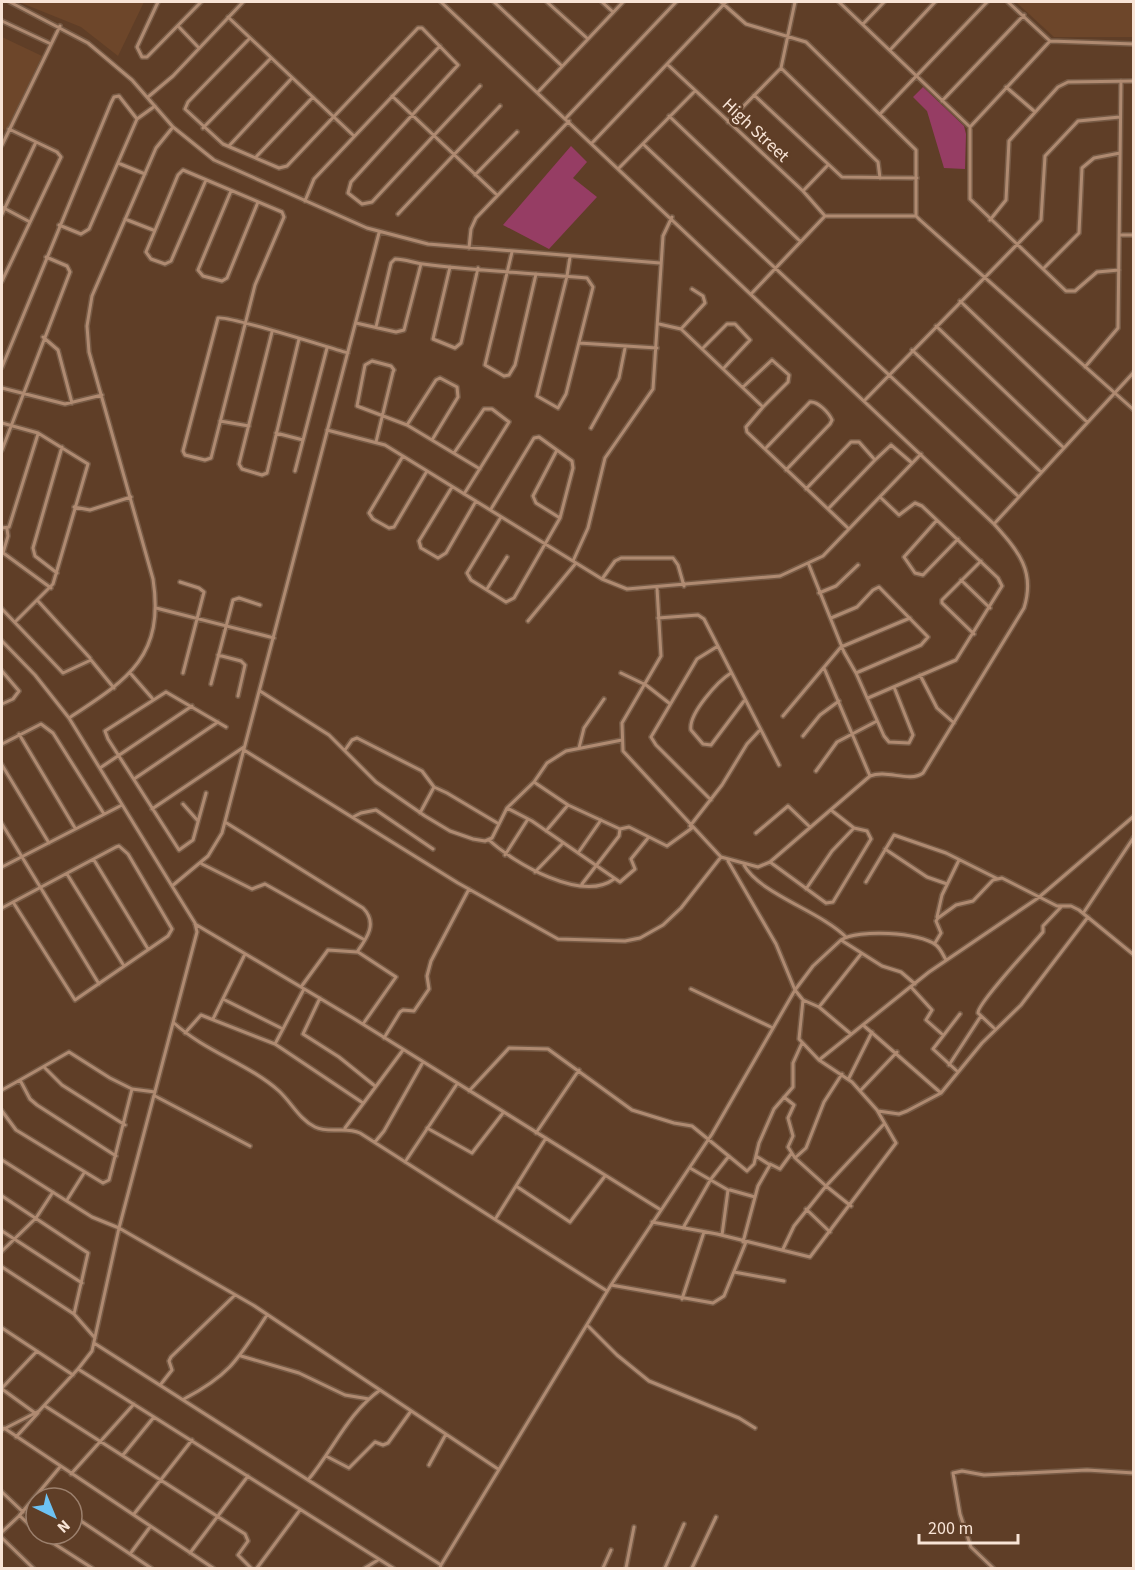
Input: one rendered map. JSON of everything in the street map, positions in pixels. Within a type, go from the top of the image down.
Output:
[{"type":"street","points":[[10,2],[60,26],[88,43],[148,97],[173,127],[214,160],[379,232],[428,244],[660,264]]},
{"type":"street","points":[[159,2],[138,46],[139,54],[147,57],[201,2]]},
{"type":"street","points":[[148,97],[243,2]]},
{"type":"street","points":[[441,2],[672,217],[994,524],[1022,557],[1027,576],[1026,601],[954,723],[920,775],[879,773],[870,776],[770,862],[758,867],[728,861],[721,857],[625,755],[622,723],[661,656],[657,588]]},
{"type":"street","points":[[494,2],[562,66]]},
{"type":"street","points":[[548,2],[588,39]]},
{"type":"street","points":[[602,2],[613,12]]},
{"type":"street","points":[[538,92],[623,2]]},
{"type":"street","points":[[468,248],[474,221],[676,2]]},
{"type":"street","points":[[592,143],[723,2],[746,24],[806,42],[881,113],[916,150],[916,216]]},
{"type":"street","points":[[728,122],[781,68],[795,2]]},
{"type":"street","points":[[839,2],[970,127]]},
{"type":"street","points":[[864,24],[884,2]]},
{"type":"street","points":[[890,50],[935,2]]},
{"type":"street","points":[[881,113],[987,2]]},
{"type":"street","points":[[1008,2],[1050,41],[1134,44]]},
{"type":"street","points":[[942,100],[1024,15]]},
{"type":"street","points":[[228,17],[354,136]]},
{"type":"street","points":[[2,21],[51,44]]},
{"type":"street","points":[[2,145],[60,26]]},
{"type":"street","points":[[178,26],[199,48]]},
{"type":"street","points":[[250,38],[185,106],[186,112],[203,128],[229,146],[279,168],[285,168],[416,30],[422,28],[459,67],[351,182],[348,189],[350,196],[362,204],[372,202],[480,86]]},
{"type":"street","points":[[1050,41],[970,127],[969,197],[1064,290],[1071,292],[1097,272],[1119,270]]},
{"type":"street","points":[[305,201],[314,179],[440,46]]},
{"type":"street","points":[[203,128],[270,58]]},
{"type":"street","name":"High Street","points":[[667,64],[803,191],[825,216]]},
{"type":"street","points":[[781,68],[878,162],[881,168],[880,178]]},
{"type":"street","points":[[229,146],[292,78]]},
{"type":"street","points":[[1085,367],[1118,331],[1120,81]]},
{"type":"street","points":[[990,220],[1003,207],[1006,200],[1009,141],[1034,111],[1064,82],[1134,81]]},
{"type":"street","points":[[1006,87],[1034,111]]},
{"type":"street","points":[[619,168],[694,91]]},
{"type":"street","points":[[754,95],[828,165],[845,178],[917,178]]},
{"type":"street","points":[[392,96],[497,195]]},
{"type":"street","points":[[2,367],[59,225],[114,98],[120,97],[137,119]]},
{"type":"street","points":[[256,157],[313,97]]},
{"type":"street","points":[[59,225],[81,234],[87,232],[137,119],[155,106]]},
{"type":"street","points":[[398,214],[500,106]]},
{"type":"street","points":[[669,116],[801,241]]},
{"type":"street","points":[[864,401],[983,276],[1017,246],[1043,215],[1046,154],[1078,121],[1120,117]]},
{"type":"street","points":[[69,718],[131,674],[149,641],[156,608],[153,579],[88,345],[88,312],[158,144],[173,127]]},
{"type":"street","points":[[2,281],[61,157],[57,152],[9,129]]},
{"type":"street","points":[[475,175],[517,132]]},
{"type":"street","points":[[2,214],[36,142]]},
{"type":"street","points":[[643,144],[1019,497]]},
{"type":"street","points":[[1044,269],[1079,233],[1082,168],[1094,158],[1120,153]]},
{"type":"street","points":[[118,163],[145,174]]},
{"type":"street","points":[[803,191],[828,165]]},
{"type":"street","points":[[206,180],[167,264],[151,260],[147,255],[153,230],[181,171],[186,170],[282,212],[283,218],[255,285],[244,324],[211,458],[205,460],[185,454],[183,451],[217,320],[223,317],[244,324],[348,353]]},
{"type":"street","points":[[231,191],[198,270],[203,276],[222,281],[227,278],[258,202]]},
{"type":"street","points":[[3,208],[30,222]]},
{"type":"street","points":[[752,293],[825,216],[916,216],[1134,410]]},
{"type":"street","points":[[528,621],[574,562],[588,528],[605,458],[652,393],[659,324],[660,264],[665,228],[672,217]]},
{"type":"street","points":[[125,219],[153,230]]},
{"type":"street","points":[[172,886],[201,864],[219,842],[379,232]]},
{"type":"street","points":[[1120,235],[1134,235]]},
{"type":"street","points":[[512,252],[485,365],[504,376],[513,371],[536,274]]},
{"type":"street","points":[[2,450],[43,337],[70,272],[67,266],[46,257]]},
{"type":"street","points":[[376,327],[391,263],[395,259],[421,264],[508,270],[536,274],[567,276],[587,278],[593,283],[579,343],[561,405],[558,408],[540,399],[537,391],[567,276],[570,257]]},
{"type":"street","points":[[356,323],[396,332],[404,330],[421,264]]},
{"type":"street","points":[[450,266],[433,337],[438,343],[454,348],[460,345],[462,339],[478,268]]},
{"type":"street","points":[[681,329],[705,303],[703,296],[692,289]]},
{"type":"street","points":[[960,301],[1088,422]]},
{"type":"street","points":[[659,324],[681,329],[763,407]]},
{"type":"street","points":[[702,349],[727,324],[735,324],[750,340],[723,369]]},
{"type":"street","points":[[936,326],[1064,448]]},
{"type":"street","points":[[272,332],[239,465],[242,470],[262,475],[267,473],[299,339]]},
{"type":"street","points":[[43,337],[57,347],[72,403]]},
{"type":"street","points":[[579,343],[625,348],[657,348]]},
{"type":"street","points":[[295,471],[328,347]]},
{"type":"street","points":[[591,428],[619,378],[625,348]]},
{"type":"street","points":[[912,350],[1041,472]]},
{"type":"street","points":[[376,441],[383,414],[394,370],[391,366],[370,361],[365,365],[356,403],[359,408],[383,414],[407,425],[480,469]]},
{"type":"street","points":[[743,388],[769,361],[775,362],[789,375],[788,382],[763,407],[746,429],[849,529]]},
{"type":"street","points":[[994,524],[1134,372]]},
{"type":"street","points":[[407,425],[436,380],[440,378],[457,387],[458,397],[432,440]]},
{"type":"street","points":[[2,388],[63,404],[102,394]]},
{"type":"street","points":[[765,449],[810,402],[817,403],[830,415],[832,420],[830,424],[786,470]]},
{"type":"street","points":[[454,453],[486,408],[492,409],[509,424],[464,494]]},
{"type":"street","points":[[220,421],[249,426]]},
{"type":"street","points":[[2,423],[38,433],[88,464],[51,588],[16,621]]},
{"type":"street","points":[[327,430],[376,441],[404,456],[574,562],[620,588],[657,588],[776,577],[808,565],[819,559],[921,454]]},
{"type":"street","points":[[38,433],[7,529],[8,536],[2,552],[51,588]]},
{"type":"street","points":[[276,433],[303,440]]},
{"type":"street","points":[[490,509],[534,438],[539,437],[572,461],[574,465],[560,518],[510,602],[506,602],[471,580],[468,573],[501,517]]},
{"type":"street","points":[[806,489],[854,441],[859,442],[875,460]]},
{"type":"street","points":[[828,509],[891,445],[912,463]]},
{"type":"street","points":[[57,573],[35,556],[33,548],[62,447]]},
{"type":"street","points":[[557,450],[533,496],[536,503],[560,518]]},
{"type":"street","points":[[404,456],[371,510],[370,516],[373,519],[389,528],[394,527],[428,471]]},
{"type":"street","points":[[452,487],[419,542],[421,548],[438,558],[446,553],[476,501]]},
{"type":"street","points":[[868,698],[956,660],[1002,586],[981,561],[919,503],[899,515],[880,496]]},
{"type":"street","points":[[74,507],[90,510],[131,497]]},
{"type":"street","points":[[938,520],[904,557],[915,573],[923,575],[929,571],[958,539]]},
{"type":"street","points":[[2,528],[7,529]]},
{"type":"street","points":[[488,589],[507,557]]},
{"type":"street","points":[[602,579],[621,558],[673,558],[678,565],[684,586]]},
{"type":"street","points":[[974,634],[942,603],[944,598],[981,561]]},
{"type":"street","points":[[808,565],[841,647],[856,673],[877,721],[889,742],[905,744],[911,741],[911,731],[894,687]]},
{"type":"street","points":[[819,593],[836,586],[858,566]]},
{"type":"street","points":[[961,580],[990,608]]},
{"type":"street","points":[[180,582],[204,592],[183,673]]},
{"type":"street","points":[[831,618],[856,608],[873,590],[879,587],[926,634],[926,642],[856,673]]},
{"type":"street","points":[[211,684],[232,603],[236,598],[260,605]]},
{"type":"street","points":[[38,601],[114,688]]},
{"type":"street","points":[[156,608],[273,638]]},
{"type":"street","points":[[2,609],[16,621],[63,673],[91,660]]},
{"type":"street","points":[[658,618],[701,616],[759,731],[779,765]]},
{"type":"street","points":[[783,716],[841,647],[910,618]]},
{"type":"street","points":[[2,641],[69,718],[195,923],[363,1024],[502,1113],[661,1210]]},
{"type":"street","points":[[711,800],[653,740],[654,729],[697,659],[718,646]]},
{"type":"street","points":[[218,655],[241,661],[245,665],[238,696]]},
{"type":"street","points":[[824,668],[870,776]]},
{"type":"street","points":[[2,670],[19,691],[13,699],[2,704]]},
{"type":"street","points":[[621,673],[646,685],[669,703]]},
{"type":"street","points":[[731,673],[712,688],[692,720],[692,730],[703,744],[711,745],[744,700]]},
{"type":"street","points":[[131,674],[152,698]]},
{"type":"street","points":[[920,675],[937,708],[954,723]]},
{"type":"street","points":[[260,691],[329,735],[376,782],[450,831],[480,841],[489,840],[506,855],[535,872],[559,880],[603,886],[614,879]]},
{"type":"street","points":[[206,793],[193,840],[179,850],[105,731],[152,698],[166,692],[226,727]]},
{"type":"street","points":[[579,748],[584,728],[604,699]]},
{"type":"street","points":[[803,736],[820,715],[839,701]]},
{"type":"street","points":[[100,768],[192,706]]},
{"type":"street","points":[[816,771],[833,745],[877,721]]},
{"type":"street","points":[[134,779],[218,722]]},
{"type":"street","points":[[2,744],[41,724],[49,728],[104,814]]},
{"type":"street","points":[[534,782],[568,806],[601,819],[620,830],[629,827],[667,846],[691,827],[747,744],[759,731]]},
{"type":"street","points":[[19,734],[75,829]]},
{"type":"street","points":[[345,750],[352,740],[357,738],[422,771],[434,788],[447,793],[499,825]]},
{"type":"street","points":[[489,840],[507,808],[534,782],[547,763],[562,753],[622,740]]},
{"type":"street","points":[[152,809],[245,748]]},
{"type":"street","points":[[245,748],[469,889],[558,939],[633,940],[670,919],[693,896],[721,857]]},
{"type":"street","points":[[2,765],[49,843]]},
{"type":"street","points":[[420,813],[434,788]]},
{"type":"street","points":[[2,867],[123,804]]},
{"type":"street","points":[[183,804],[198,821]]},
{"type":"street","points":[[546,831],[568,806]]},
{"type":"street","points":[[756,833],[787,806],[791,807],[810,827]]},
{"type":"street","points":[[507,808],[528,819],[614,879],[622,882],[635,869],[631,859],[648,838]]},
{"type":"street","points":[[770,862],[826,903],[835,899],[871,839],[867,831],[854,828],[831,809]]},
{"type":"street","points":[[353,817],[376,810],[433,849]]},
{"type":"street","points":[[819,1060],[946,960],[1038,898],[1134,816]]},
{"type":"street","points":[[506,855],[528,819]]},
{"type":"street","points":[[578,853],[601,819]]},
{"type":"street","points":[[225,822],[363,908],[372,925],[357,952]]},
{"type":"street","points":[[2,824],[99,984]]},
{"type":"street","points":[[806,890],[832,851],[854,828]]},
{"type":"street","points":[[582,884],[619,836],[620,830]]},
{"type":"street","points":[[866,882],[895,835],[959,860],[998,879],[1007,880],[1038,898],[1061,907],[1071,906],[1083,912],[1134,955]]},
{"type":"street","points":[[1083,912],[1134,837]]},
{"type":"street","points":[[535,872],[563,843]]},
{"type":"street","points":[[2,908],[40,887],[119,846],[128,854],[172,929],[168,936],[76,1000],[72,999],[13,902]]},
{"type":"street","points":[[885,849],[927,877],[947,884]]},
{"type":"street","points":[[94,860],[148,949]]},
{"type":"street","points":[[935,944],[941,933],[936,921],[947,884],[959,860]]},
{"type":"street","points":[[728,861],[776,944],[795,990],[803,1000],[819,1007],[850,1034]]},
{"type":"street","points":[[201,864],[252,889],[265,884],[363,939]]},
{"type":"street","points":[[744,865],[754,878],[824,918],[846,937]]},
{"type":"street","points":[[67,874],[124,966]]},
{"type":"street","points":[[936,921],[956,905],[978,897],[989,883],[998,879]]},
{"type":"street","points":[[384,1038],[400,1012],[414,1011],[429,989],[427,976],[433,958],[469,889]]},
{"type":"street","points":[[995,1029],[976,1011],[978,1006],[1003,980],[1011,966],[1043,932],[1043,926],[1061,907]]},
{"type":"street","points":[[877,1110],[898,1114],[941,1093],[995,1029],[1021,1005],[1088,917]]},
{"type":"street","points":[[3,1429],[45,1406],[89,1357],[119,1228],[196,937],[195,923]]},
{"type":"street","points":[[2,1267],[74,1314],[94,1341],[440,1567],[611,1285],[709,1138],[795,990],[813,966],[846,937],[898,934],[935,944],[946,960]]},
{"type":"street","points":[[841,940],[882,966],[901,972],[915,984]]},
{"type":"street","points":[[275,1044],[303,988],[328,950],[357,952],[396,976],[363,1024]]},
{"type":"street","points":[[213,1019],[245,953]]},
{"type":"street","points":[[819,1007],[861,954]]},
{"type":"street","points":[[911,987],[932,1010],[926,1020],[943,1035]]},
{"type":"street","points":[[691,989],[773,1028]]},
{"type":"street","points":[[320,998],[303,1034],[333,1052],[375,1086]]},
{"type":"street","points":[[223,999],[283,1029]]},
{"type":"street","points":[[652,1222],[722,1235],[810,1257],[851,1206],[896,1143],[877,1110],[849,1078],[819,1060],[802,1043],[798,1034],[803,1000]]},
{"type":"street","points":[[185,1033],[199,1014],[213,1019],[275,1044],[363,1103]]},
{"type":"street","points":[[958,1072],[933,1051],[960,1014]]},
{"type":"street","points":[[949,1065],[981,1016]]},
{"type":"street","points":[[174,1022],[185,1033],[276,1088],[308,1122],[317,1128],[345,1128],[375,1142],[607,1292]]},
{"type":"street","points":[[863,1024],[941,1093]]},
{"type":"street","points":[[849,1078],[872,1032]]},
{"type":"street","points":[[470,1091],[512,1047],[548,1049],[632,1110],[692,1126],[747,1171],[753,1167],[774,1109],[793,1087],[793,1063],[802,1043]]},
{"type":"street","points":[[345,1128],[403,1050]]},
{"type":"street","points":[[860,1091],[897,1052]]},
{"type":"street","points":[[2,1090],[63,1054],[72,1053],[110,1078],[132,1089],[155,1094],[250,1146]]},
{"type":"street","points":[[375,1142],[384,1131],[423,1062]]},
{"type":"street","points":[[44,1067],[67,1089],[125,1125]]},
{"type":"street","points":[[536,1133],[579,1070]]},
{"type":"street","points":[[795,1158],[806,1148],[826,1097],[842,1074]]},
{"type":"street","points":[[20,1080],[37,1105],[117,1156]]},
{"type":"street","points":[[405,1162],[440,1108],[452,1096],[457,1084]]},
{"type":"street","points":[[2,1111],[16,1130],[84,1173],[101,1183],[106,1183],[117,1156],[132,1089]]},
{"type":"street","points":[[784,1097],[794,1104],[788,1118],[793,1132],[788,1147],[791,1154],[851,1206]]},
{"type":"street","points":[[427,1128],[471,1153],[502,1113]]},
{"type":"street","points":[[783,1249],[792,1229],[806,1209],[852,1162],[884,1124]]},
{"type":"street","points":[[495,1219],[546,1138]]},
{"type":"street","points":[[756,1156],[780,1169],[791,1154]]},
{"type":"street","points":[[683,1228],[711,1179],[729,1156]]},
{"type":"street","points":[[2,1160],[92,1217],[119,1228],[235,1295],[499,1470]]},
{"type":"street","points":[[611,1285],[682,1299],[714,1304],[718,1302],[724,1296],[734,1272],[755,1197],[770,1164]]},
{"type":"street","points":[[690,1168],[729,1190],[755,1197]]},
{"type":"street","points":[[67,1200],[84,1173]]},
{"type":"street","points":[[516,1186],[570,1222],[606,1176]]},
{"type":"street","points":[[722,1235],[729,1190]]},
{"type":"street","points":[[2,1251],[36,1218],[53,1192]]},
{"type":"street","points":[[2,1196],[88,1253],[74,1314]]},
{"type":"street","points":[[806,1209],[830,1232]]},
{"type":"street","points":[[2,1231],[82,1282]]},
{"type":"street","points":[[682,1299],[704,1232]]},
{"type":"street","points":[[734,1272],[784,1281]]},
{"type":"street","points":[[160,1384],[172,1370],[169,1361],[171,1356],[235,1295]]},
{"type":"street","points":[[184,1399],[219,1378],[241,1356],[267,1315]]},
{"type":"street","points":[[588,1326],[624,1362],[649,1381],[739,1418],[755,1428]]},
{"type":"street","points":[[2,1328],[73,1375]]},
{"type":"street","points":[[37,1351],[2,1388],[37,1412]]},
{"type":"street","points":[[241,1356],[299,1373],[345,1395],[369,1399]]},
{"type":"street","points":[[78,1369],[393,1569]]},
{"type":"street","points":[[308,1480],[339,1434],[369,1399],[380,1390]]},
{"type":"street","points":[[71,1474],[134,1404]]},
{"type":"street","points":[[45,1406],[246,1536],[248,1541],[238,1555],[251,1569]]},
{"type":"street","points":[[326,1456],[349,1468],[374,1443],[384,1446],[388,1443],[411,1411]]},
{"type":"street","points":[[16,1437],[37,1412]]},
{"type":"street","points":[[122,1455],[154,1417]]},
{"type":"street","points":[[3,1429],[134,1514],[213,1569]]},
{"type":"street","points":[[429,1466],[446,1434]]},
{"type":"street","points":[[134,1514],[159,1479],[192,1440]]},
{"type":"street","points":[[45,1486],[60,1467]]},
{"type":"street","points":[[993,1569],[971,1546],[960,1514],[953,1473],[962,1471],[984,1475],[1087,1470],[1134,1473]]},
{"type":"street","points":[[190,1553],[248,1476]]},
{"type":"street","points":[[2,1492],[23,1512],[2,1532]]},
{"type":"street","points":[[257,1569],[300,1510]]},
{"type":"street","points":[[19,1516],[24,1520]]},
{"type":"street","points":[[692,1569],[716,1517]]},
{"type":"street","points":[[84,1523],[152,1569]]},
{"type":"street","points":[[665,1569],[684,1524]]},
{"type":"street","points":[[130,1554],[150,1527]]},
{"type":"street","points":[[626,1569],[634,1527]]},
{"type":"street","points":[[2,1539],[33,1569]]},
{"type":"street","points":[[58,1546],[92,1569]]},
{"type":"street","points":[[603,1569],[611,1550]]},
{"type":"street","points":[[365,1569],[378,1560]]},
{"type":"shaded area","points":[[19,2],[144,2],[118,56],[81,27]]},
{"type":"shaded area","points":[[1016,2],[1133,2],[1133,37],[1054,37]]},
{"type":"shaded area","points":[[2,37],[42,56],[6,131],[2,128]]},
{"type":"shaded area","points":[[923,87],[964,126],[966,134],[965,169],[944,168],[927,111],[913,97]]},
{"type":"shaded area","points":[[571,146],[587,162],[573,178],[597,197],[549,249],[503,225]]}]
